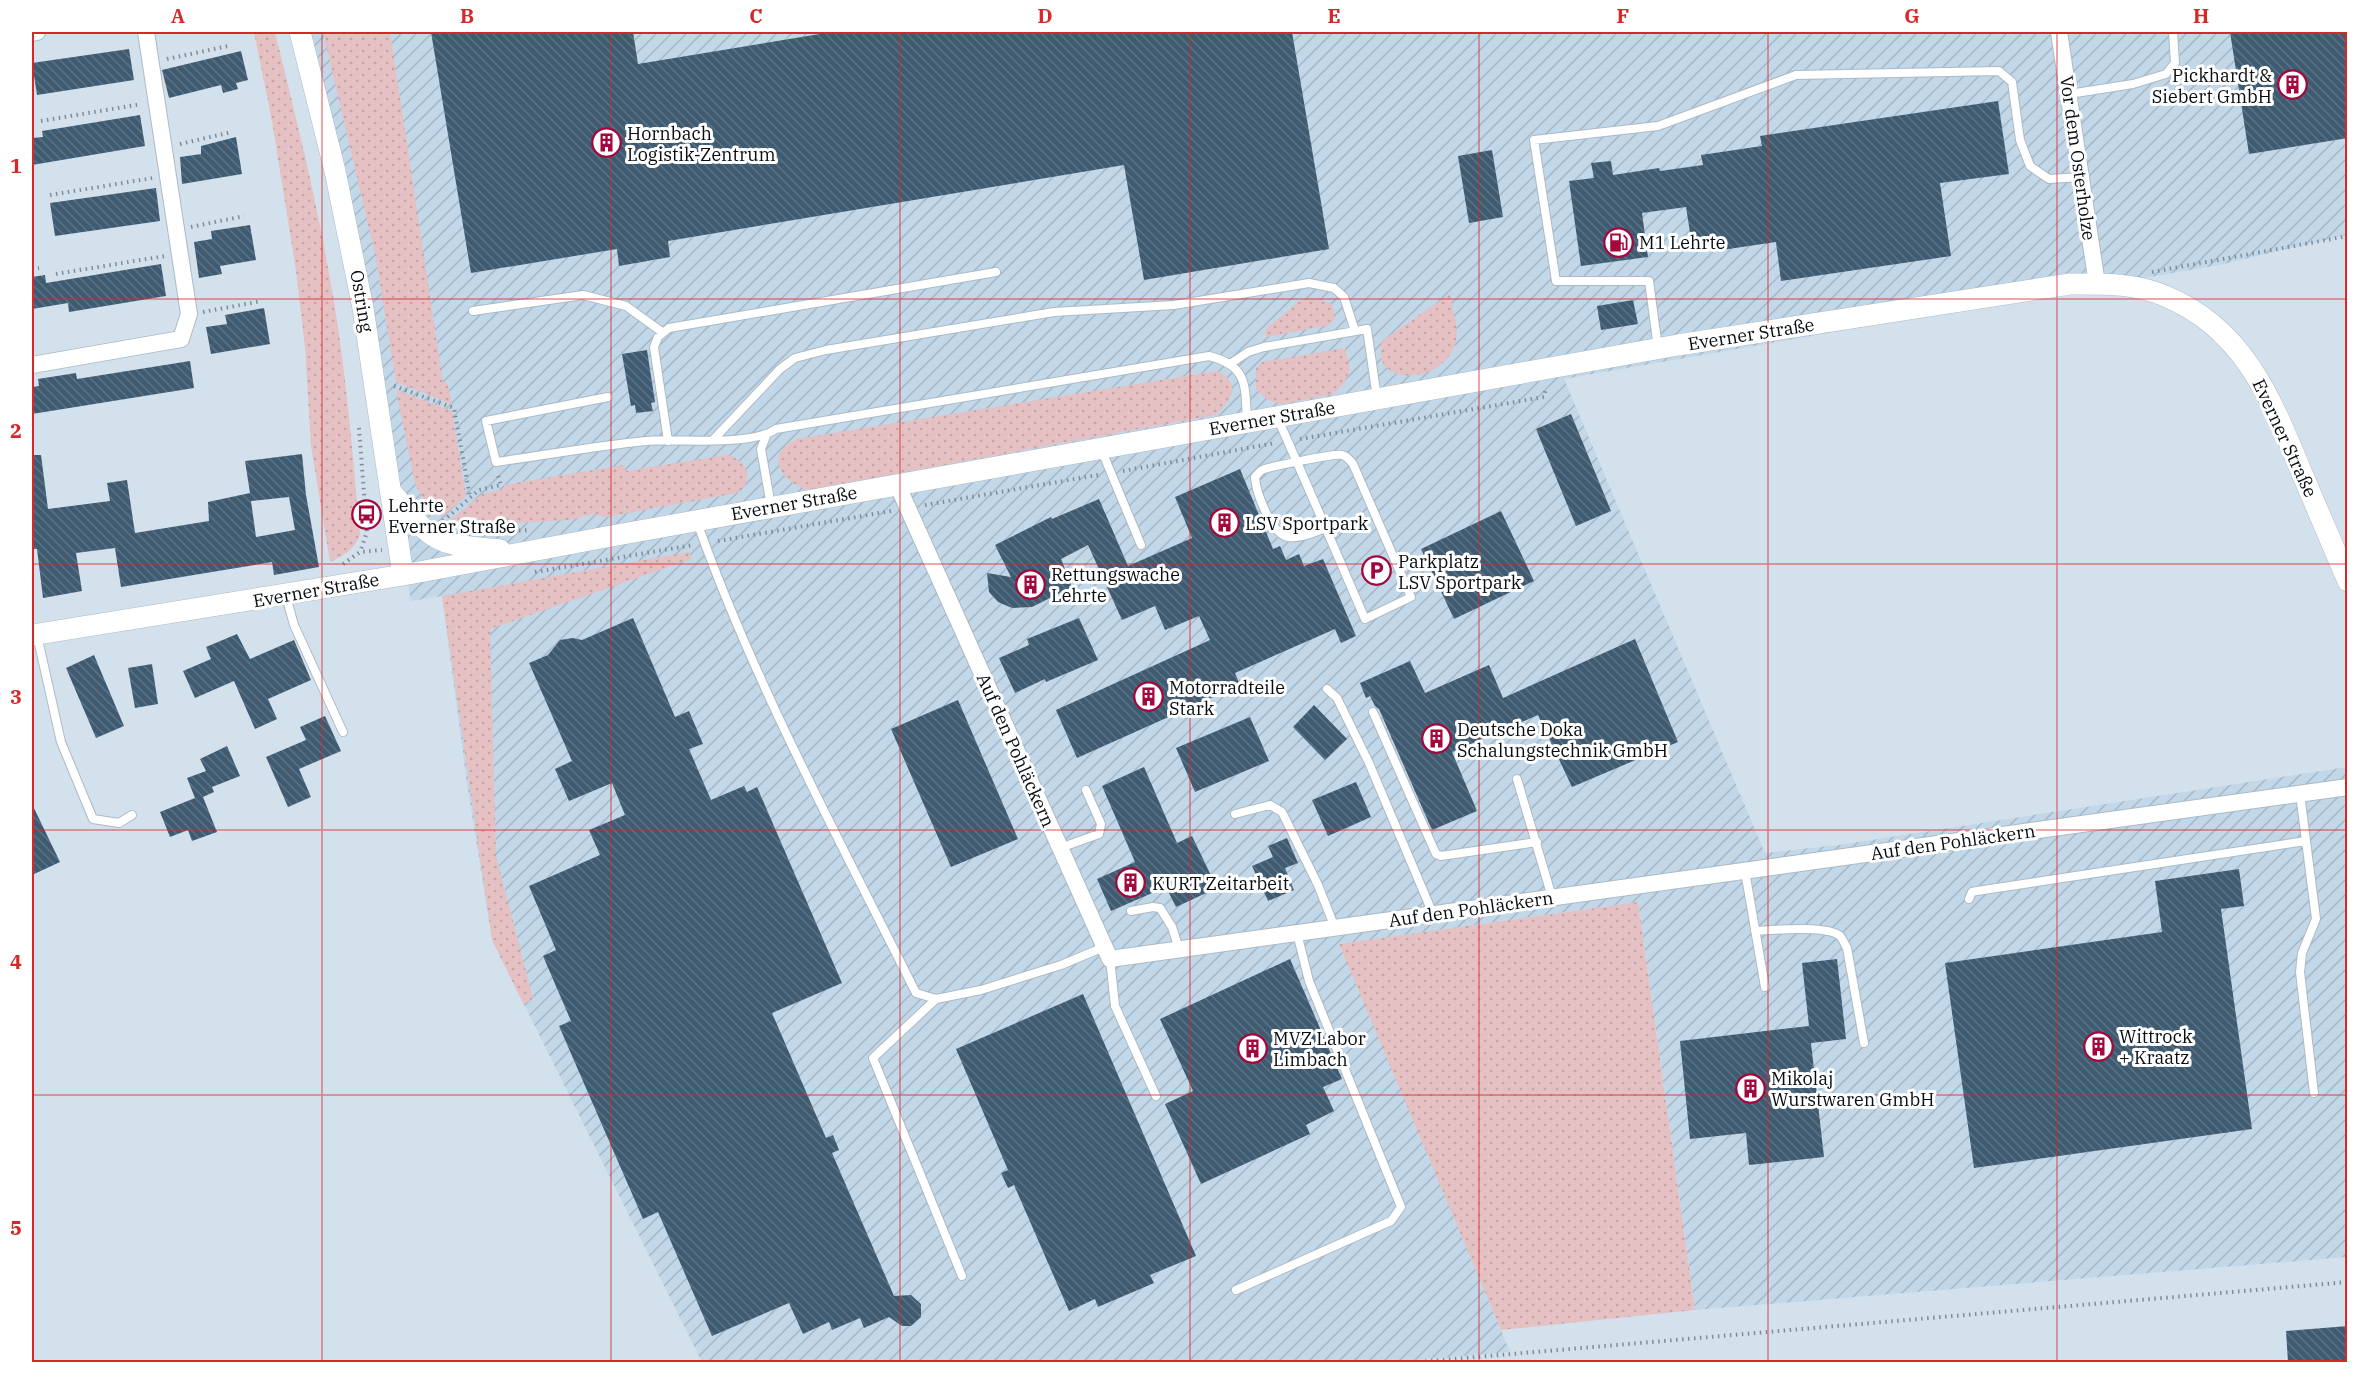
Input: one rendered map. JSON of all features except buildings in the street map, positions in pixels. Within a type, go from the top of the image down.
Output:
[{"type":"street","points":[[32,33],[37,32]]},
{"type":"street","points":[[32,365],[181,339],[189,314],[146,32]]},
{"type":"street","name":"Ostring","points":[[300,32],[347,221],[372,358],[403,575]]},
{"type":"street","name":"Vor dem Osterholze","points":[[2060,32],[2097,284]]},
{"type":"street","name":"Everner Straße","points":[[34,635],[403,575],[897,484],[1659,349],[2052,286],[2097,284],[2140,288],[2164,295],[2199,313],[2230,339],[2252,368],[2282,425],[2348,581]]},
{"type":"street","name":"Auf den Pohläckern","points":[[897,484],[1107,953],[1179,949],[2348,787]]},
{"type":"street","points":[[392,493],[413,518],[433,536],[451,544],[524,553]]},
{"type":"lane","points":[[2068,94],[2113,88],[2166,74],[2175,63],[2174,32]]},
{"type":"lane","points":[[1659,349],[1649,281],[1556,281],[1534,140],[1658,126],[1796,75],[1999,71],[2012,82],[2020,140],[2030,166],[2049,179],[2081,177]]},
{"type":"lane","points":[[668,441],[654,347],[662,332],[669,328],[996,272]]},
{"type":"lane","points":[[713,440],[780,369],[795,358],[826,350],[1054,312],[1174,305],[1310,283],[1334,288],[1344,297],[1355,331]]},
{"type":"lane","points":[[473,311],[583,295],[626,306],[662,332]]},
{"type":"lane","points":[[1230,364],[1248,352],[1264,347],[1367,329],[1377,399]]},
{"type":"lane","points":[[608,397],[486,420],[496,462],[622,444],[766,436],[776,429],[1209,356],[1222,359],[1236,368],[1244,382],[1247,422]]},
{"type":"lane","points":[[1277,417],[1288,441],[1297,463],[1326,528],[1365,619],[1411,597],[1353,464],[1348,458],[1341,454],[1297,463],[1273,467],[1262,470],[1255,477],[1256,487],[1275,530],[1286,537],[1299,537],[1326,528]]},
{"type":"lane","points":[[766,436],[761,449],[771,507]]},
{"type":"lane","points":[[1100,448],[1141,545]]},
{"type":"lane","points":[[697,521],[718,582],[808,778],[916,993],[936,999],[981,990],[1107,953],[1115,1006],[1156,1096]]},
{"type":"lane","points":[[286,595],[294,625],[343,732]]},
{"type":"lane","name":"Everner Straße","points":[[34,635],[61,742],[93,819],[119,823],[132,815]]},
{"type":"lane","points":[[1327,688],[1336,698],[1369,763],[1433,914]]},
{"type":"lane","points":[[1373,712],[1436,854],[1441,856],[1537,842]]},
{"type":"lane","points":[[1517,779],[1552,897]]},
{"type":"lane","points":[[1060,848],[1099,834],[1101,824],[1086,790]]},
{"type":"lane","points":[[2300,794],[2316,919],[2302,953],[2300,972],[2314,1093]]},
{"type":"lane","points":[[1235,814],[1270,805],[1282,812],[1318,885],[1335,928]]},
{"type":"lane","points":[[1969,898],[1972,892],[1977,891],[2306,841]]},
{"type":"lane","points":[[1745,871],[1765,987]]},
{"type":"lane","points":[[1131,911],[1160,908],[1172,927],[1179,949]]},
{"type":"lane","points":[[1755,931],[1791,928],[1828,931],[1840,935],[1847,948],[1864,1043]]},
{"type":"lane","points":[[1236,1290],[1391,1221],[1401,1207],[1309,981],[1297,933]]},
{"type":"lane","points":[[936,999],[873,1058],[962,1276]]},
{"type":"path","points":[[150,63],[228,46]]},
{"type":"path","points":[[41,121],[156,102]]},
{"type":"path","points":[[164,148],[232,132]]},
{"type":"path","points":[[50,195],[168,175]]},
{"type":"path","points":[[176,230],[244,216]]},
{"type":"path","points":[[2140,288],[2143,278],[2162,268],[2348,236]]},
{"type":"path","points":[[56,274],[180,253]]},
{"type":"path","points":[[32,269],[39,268]]},
{"type":"path","points":[[189,314],[262,301]]},
{"type":"path","points":[[534,573],[1544,397],[1551,368]]},
{"type":"path","points":[[391,385],[454,408],[470,498]]},
{"type":"path","points":[[358,420],[367,532],[360,552]]},
{"type":"path","points":[[448,527],[440,523],[479,490],[501,485],[496,462]]},
{"type":"path","points":[[504,531],[534,529]]},
{"type":"path","points":[[1419,1362],[2348,1281]]},
{"type":"shaded area","points":[[254,32],[275,32],[316,208],[339,334],[360,535],[348,552],[330,562],[311,446],[305,347],[296,271],[272,121]]},
{"type":"shaded area","points":[[298,32],[2347,32],[2347,235],[2219,265],[1564,379],[1765,853],[1839,845],[2347,767],[2347,1257],[1695,1310],[1638,902],[1340,944],[1510,1352],[1392,1362],[702,1362],[492,940],[467,784],[442,596],[411,601],[392,493]]},
{"type":"shaded area","points":[[323,32],[390,32],[443,382],[447,382],[452,404],[396,382],[375,254]]},
{"type":"shaded area","points":[[1450,294],[1457,336],[1449,356],[1438,367],[1424,373],[1409,375],[1396,373],[1386,367],[1381,356],[1383,340]]},
{"type":"shaded area","points":[[1301,300],[1325,301],[1331,305],[1335,319],[1329,325],[1267,337],[1265,330],[1269,326]]},
{"type":"shaded area","points":[[1345,348],[1350,369],[1344,384],[1333,394],[1281,404],[1268,400],[1256,389],[1256,369],[1262,362]]},
{"type":"shaded area","points":[[1217,371],[1230,381],[1232,393],[1230,399],[1215,415],[807,490],[789,480],[779,466],[778,459],[781,452],[797,439]]},
{"type":"shaded area","points":[[396,390],[452,411],[466,496],[442,517],[427,505],[415,484]]},
{"type":"shaded area","points":[[727,455],[739,461],[746,471],[746,482],[737,493],[606,517],[593,514],[570,520],[461,526],[448,522],[482,494],[504,489],[504,485],[624,465],[626,471]]},
{"type":"shaded area","points":[[689,552],[692,559],[490,629],[496,856],[533,998],[524,1005],[492,940],[442,596]]},
{"type":"shaded area","points":[[1638,902],[1695,1310],[1501,1330],[1339,944]]},
{"type":"place","name":"Pickhardt & Siebert GmbH","points":[[2293,85]]},
{"type":"place","name":"Hornbach Logistik-Zentrum","points":[[606,143]]},
{"type":"place","name":"M1 Lehrte","points":[[1618,242]]},
{"type":"place","name":"Lehrte Everner Straße","points":[[367,515]]},
{"type":"place","name":"LSV Sportpark","points":[[1224,523]]},
{"type":"place","name":"Parkplatz LSV Sportpark","points":[[1377,571]]},
{"type":"place","name":"Rettungswache Lehrte","points":[[1030,584]]},
{"type":"place","name":"Motorradteile Stark","points":[[1148,697]]},
{"type":"place","name":"Deutsche Doka Schalungstechnik GmbH","points":[[1436,739]]},
{"type":"place","name":"KURT Zeitarbeit","points":[[1131,883]]},
{"type":"place","name":"Wittrock + Kraatz","points":[[2098,1046]]},
{"type":"place","name":"MVZ Labor Limbach","points":[[1252,1048]]},
{"type":"place","name":"Mikolaj Wurstwaren GmbH","points":[[1750,1088]]}]
